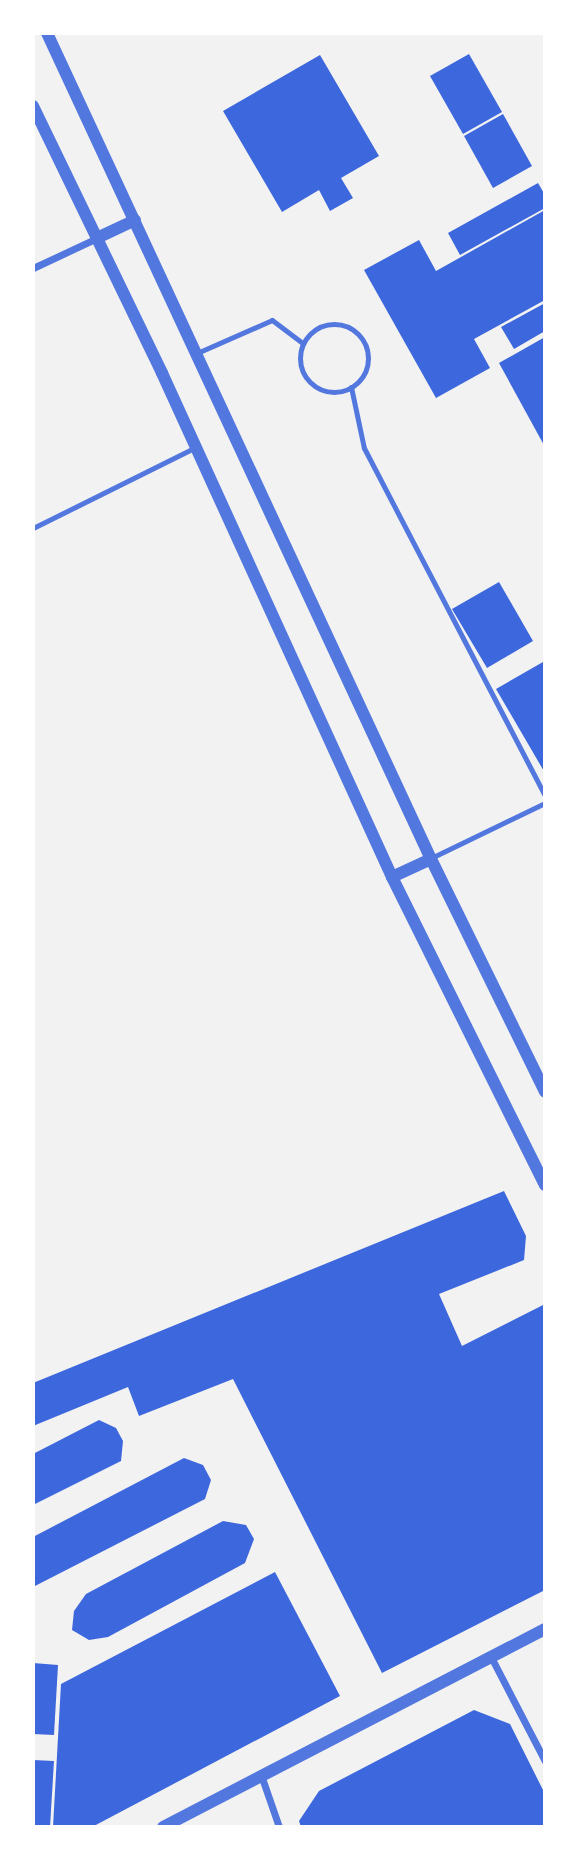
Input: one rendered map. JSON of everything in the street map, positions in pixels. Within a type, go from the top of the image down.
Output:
[{"type":"street","points":[[47,33],[430,859],[545,1092]]},
{"type":"street","points":[[33,106],[196,447],[392,877],[545,1185]]},
{"type":"street","points":[[33,268],[135,220]]},
{"type":"street","points":[[392,877],[430,859]]},
{"type":"street","points":[[163,1827],[545,1629]]},
{"type":"street","points":[[491,1657],[545,1761]]},
{"type":"street","points":[[261,1775],[279,1827]]},
{"type":"lane","points":[[197,353],[272,320],[303,343]]},
{"type":"lane","points":[[338,324],[352,328],[362,338],[368,351],[368,365],[362,378],[351,387],[338,392],[324,390],[312,383],[303,371],[300,357],[303,343],[312,332],[324,325],[338,324]]},
{"type":"lane","points":[[351,387],[364,448],[545,795]]},
{"type":"lane","points":[[33,527],[196,447]]},
{"type":"lane","points":[[430,859],[545,803]]},
{"type":"building","points":[[469,54],[502,112],[463,134],[430,76]]},
{"type":"building","points":[[320,55],[379,156],[341,178],[353,198],[330,211],[319,190],[282,212],[223,111]]},
{"type":"building","points":[[503,114],[532,166],[493,188],[464,136]]},
{"type":"building","points":[[538,183],[545,195],[545,208],[460,255],[448,233]]},
{"type":"building","points":[[545,210],[545,300],[474,339],[490,368],[436,398],[364,270],[419,240],[436,271]]},
{"type":"building","points":[[545,303],[545,331],[514,349],[501,327]]},
{"type":"building","points":[[545,337],[545,447],[499,363]]},
{"type":"building","points":[[499,582],[533,641],[487,668],[452,609]]},
{"type":"building","points":[[543,662],[545,666],[545,773],[496,689]]},
{"type":"building","points":[[504,1191],[526,1236],[524,1260],[439,1294],[462,1346],[545,1304],[545,1590],[382,1673],[233,1379],[139,1416],[128,1387],[33,1426],[33,1383]]},
{"type":"building","points":[[99,1420],[116,1428],[123,1441],[121,1461],[33,1505],[33,1454]]},
{"type":"building","points":[[184,1458],[203,1465],[211,1480],[205,1499],[33,1587],[33,1537]]},
{"type":"building","points":[[223,1521],[246,1525],[254,1539],[245,1563],[108,1637],[89,1640],[72,1630],[74,1611],[86,1594]]},
{"type":"building","points":[[275,1572],[340,1696],[92,1827],[53,1827],[61,1684]]},
{"type":"building","points":[[33,1663],[58,1665],[54,1735],[33,1734]]},
{"type":"building","points":[[474,1710],[510,1724],[545,1794],[545,1827],[301,1827],[299,1821],[319,1791]]},
{"type":"building","points":[[33,1760],[54,1761],[50,1827],[33,1827]]}]
